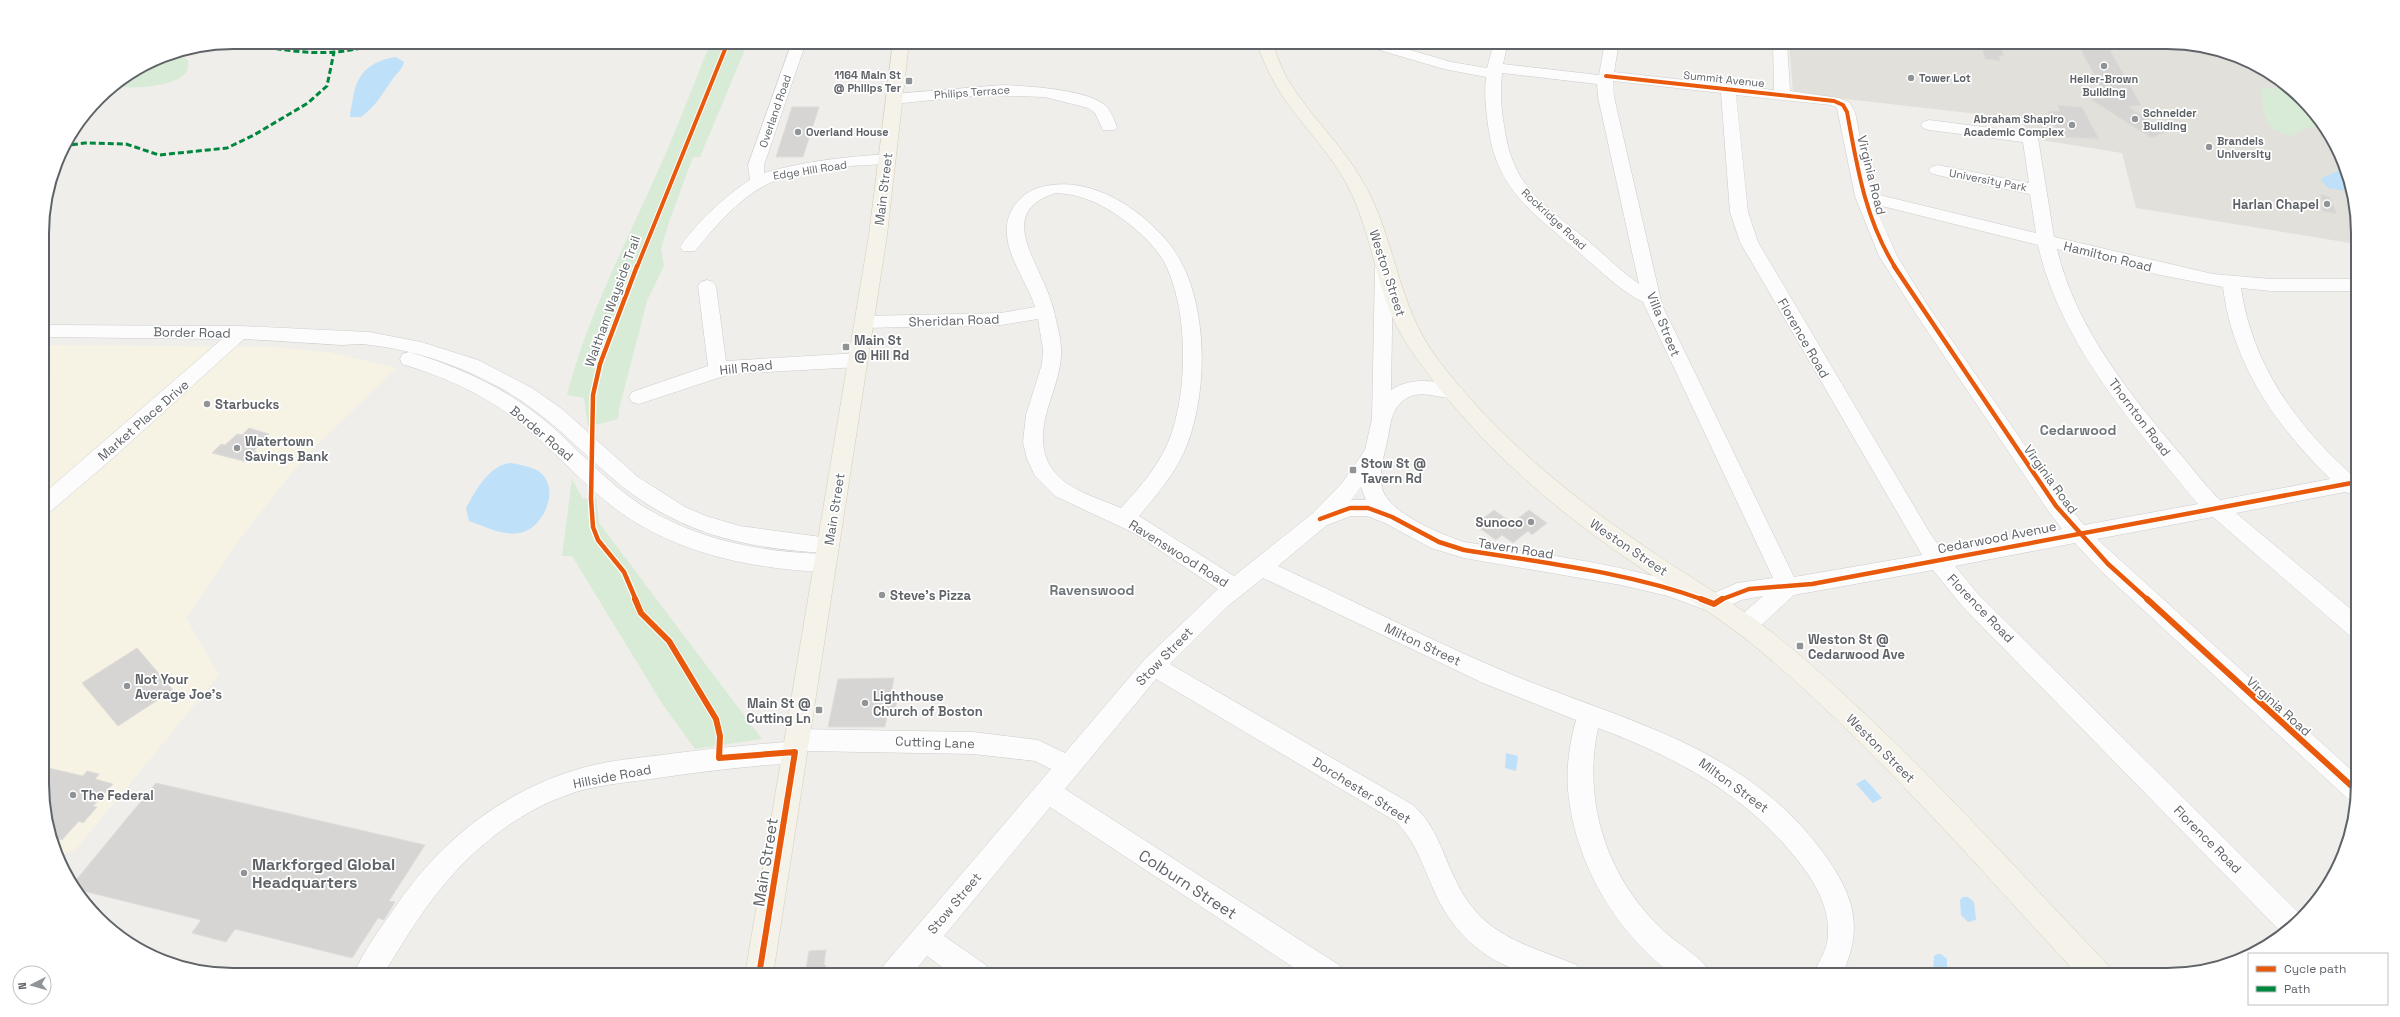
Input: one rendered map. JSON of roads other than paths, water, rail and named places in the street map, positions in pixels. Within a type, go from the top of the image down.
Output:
[{"type":"main road","name":"Main Street","points":[[760,968],[878,235],[900,49]]},
{"type":"main road","name":"Weston Street","points":[[1267,49],[1275,71],[1289,95],[1344,164],[1357,185],[1368,212],[1395,300],[1408,328],[1430,363],[1454,392],[1496,438],[1541,482],[1582,514],[1636,552],[1746,625],[1809,679],[1853,720],[2091,968]]},
{"type":"street","name":"Overland Road","points":[[759,181],[756,175],[756,165],[797,49]]},
{"type":"street","name":"Summit Avenue","points":[[1391,49],[1449,66],[1493,71],[1606,78],[1782,95],[1840,103]]},
{"type":"street","name":"Rockridge Road","points":[[1499,49],[1493,71],[1492,99],[1499,146],[1504,162],[1514,180],[1534,203],[1596,258],[1630,286],[1652,298]]},
{"type":"street","name":"Villa Street","points":[[1611,49],[1606,78],[1606,97],[1652,298],[1658,317],[1788,588]]},
{"type":"street","points":[[1780,49],[1782,95]]},
{"type":"street","name":"Philips Terrace","points":[[894,99],[986,89],[1037,91],[1074,98],[1095,106],[1103,113],[1109,127]]},
{"type":"street","name":"Florence Road","points":[[1728,90],[1739,212],[1749,242],[1920,536],[1937,560],[1970,600],[2290,921]]},
{"type":"street","name":"Virginia Road","points":[[1840,103],[1847,112],[1863,196],[1880,240],[1914,298],[2028,467],[2078,533],[2108,564],[2351,787]]},
{"type":"street","name":"Thornton Road","points":[[1929,125],[2030,138],[2046,240],[2059,286],[2094,353],[2147,428],[2214,509],[2351,623]]},
{"type":"street","name":"Edge Hill Road","points":[[689,247],[747,189],[759,181],[795,171],[887,159]]},
{"type":"street","name":"University Park","points":[[1937,170],[2038,190]]},
{"type":"street","name":"Ravenswood Road","points":[[1125,518],[1173,455],[1185,420],[1190,374],[1191,337],[1184,295],[1177,270],[1170,257],[1147,230],[1115,207],[1077,189],[1063,187],[1045,189],[1033,195],[1025,204],[1018,216],[1016,231],[1020,252],[1035,284],[1045,312],[1052,342],[1053,361],[1048,383],[1033,430],[1033,447],[1038,463],[1046,476],[1064,491],[1125,518],[1234,588]]},
{"type":"street","name":"Hamilton Road","points":[[1863,196],[2164,270],[2231,282],[2271,285],[2351,285]]},
{"type":"street","points":[[1381,422],[1380,383],[1385,290],[1383,259]]},
{"type":"street","points":[[2231,282],[2240,333],[2250,360],[2262,384],[2297,430],[2322,458],[2351,482]]},
{"type":"street","points":[[706,286],[718,370]]},
{"type":"street","name":"Sheridan Road","points":[[864,322],[1001,318],[1045,312]]},
{"type":"street","name":"Border Road","points":[[49,331],[241,332],[303,334],[340,338],[355,346],[435,368],[494,396],[528,418],[609,492],[631,509],[668,531],[703,544],[740,554],[791,562],[827,554]]},
{"type":"street","name":"Market Place Drive","points":[[49,501],[118,443],[241,332]]},
{"type":"street","name":"Hill Road","points":[[639,397],[668,389],[718,370],[756,365],[858,360]]},
{"type":"street","name":"Stow Street","points":[[900,968],[1153,666],[1234,588],[1320,519],[1358,477],[1371,458],[1378,443],[1381,422],[1386,405],[1402,392],[1424,387],[1454,392]]},
{"type":"street","points":[[1378,443],[1370,475],[1370,486],[1375,497],[1392,517]]},
{"type":"street","name":"Cedarwood Avenue","points":[[1714,604],[1724,597],[1744,589],[1764,586],[1788,588],[2078,533],[2351,486]]},
{"type":"street","name":"Tavern Road","points":[[1320,519],[1355,507],[1374,510],[1392,517],[1426,536],[1464,550],[1636,579],[1714,604]]},
{"type":"street","points":[[1578,569],[1618,566],[1626,562],[1636,552]]},
{"type":"street","name":"Milton Street","points":[[1260,567],[1497,679],[1589,715],[1650,736],[1693,756],[1756,797],[1780,820],[1818,868],[1838,906],[1841,919],[1840,943],[1831,968]]},
{"type":"street","points":[[1746,625],[1788,588]]},
{"type":"street","name":"Dorchester Street","points":[[1153,666],[1404,813],[1426,837],[1449,896],[1462,917],[1478,934],[1504,952],[1548,968]]},
{"type":"street","points":[[1589,715],[1582,751],[1580,790],[1587,825],[1598,856],[1618,892],[1639,924],[1664,949],[1689,968]]},
{"type":"street","name":"Cutting Lane","points":[[796,746],[927,741],[966,742],[1038,751],[1068,766]]},
{"type":"street","name":"Hillside Road","points":[[372,968],[418,897],[448,861],[489,825],[536,798],[571,783],[607,774],[796,746]]},
{"type":"street","name":"Colburn Street","points":[[1047,792],[1318,968]]},
{"type":"street","points":[[925,938],[966,968]]},
{"type":"water","points":[[396,57],[404,62],[401,70],[394,77],[378,100],[371,109],[361,117],[350,117],[355,89],[362,75],[367,69],[379,61]]},
{"type":"water","points":[[2340,170],[2346,191],[2328,188],[2321,181],[2322,178]]},
{"type":"water","points":[[511,463],[536,470],[542,474],[547,482],[549,500],[541,518],[535,525],[527,530],[513,534],[494,530],[469,521],[466,508],[479,486],[496,468]]},
{"type":"water","points":[[1506,753],[1518,756],[1516,771],[1505,768]]},
{"type":"water","points":[[1865,779],[1882,798],[1873,803],[1856,784]]},
{"type":"water","points":[[1963,897],[1968,897],[1974,902],[1976,920],[1968,922],[1961,915],[1960,900]]},
{"type":"water","points":[[1941,954],[1947,959],[1947,968],[1933,968],[1934,956]]},
{"type":"place","name":"Heller-Brown Building","points":[[2104,66]]},
{"type":"place","name":"Tower Lot","points":[[1911,78]]},
{"type":"place","name":"1164 Main St @ Philips Ter","points":[[909,81]]},
{"type":"place","name":"Schneider Building","points":[[2135,119]]},
{"type":"place","name":"Abraham Shapiro Academic Complex","points":[[2072,125]]},
{"type":"place","name":"Overland House","points":[[798,132]]},
{"type":"place","name":"Brandeis University","points":[[2209,147]]},
{"type":"place","name":"Harlan Chapel","points":[[2327,204]]},
{"type":"place","name":"Main St @ Hill Rd","points":[[846,347]]},
{"type":"place","name":"Starbucks","points":[[207,404]]},
{"type":"place","name":"Watertown Savings Bank","points":[[237,448]]},
{"type":"place","name":"Stow St @ Tavern Rd","points":[[1353,470]]},
{"type":"place","name":"Sunoco","points":[[1531,522]]},
{"type":"place","name":"Steve's Pizza","points":[[882,595]]},
{"type":"place","name":"Weston St @ Cedarwood Ave","points":[[1800,646]]},
{"type":"place","name":"Not Your Average Joe's","points":[[127,686]]},
{"type":"place","name":"Lighthouse Church of Boston","points":[[865,703]]},
{"type":"place","name":"Main St @ Cutting Ln","points":[[819,710]]},
{"type":"place","name":"The Federal","points":[[73,795]]},
{"type":"place","name":"Markforged Global Headquarters","points":[[244,873]]},
{"type":"district","name":"Cedarwood","points":[[2078,430]]},
{"type":"district","name":"Ravenswood","points":[[1092,590]]}]
